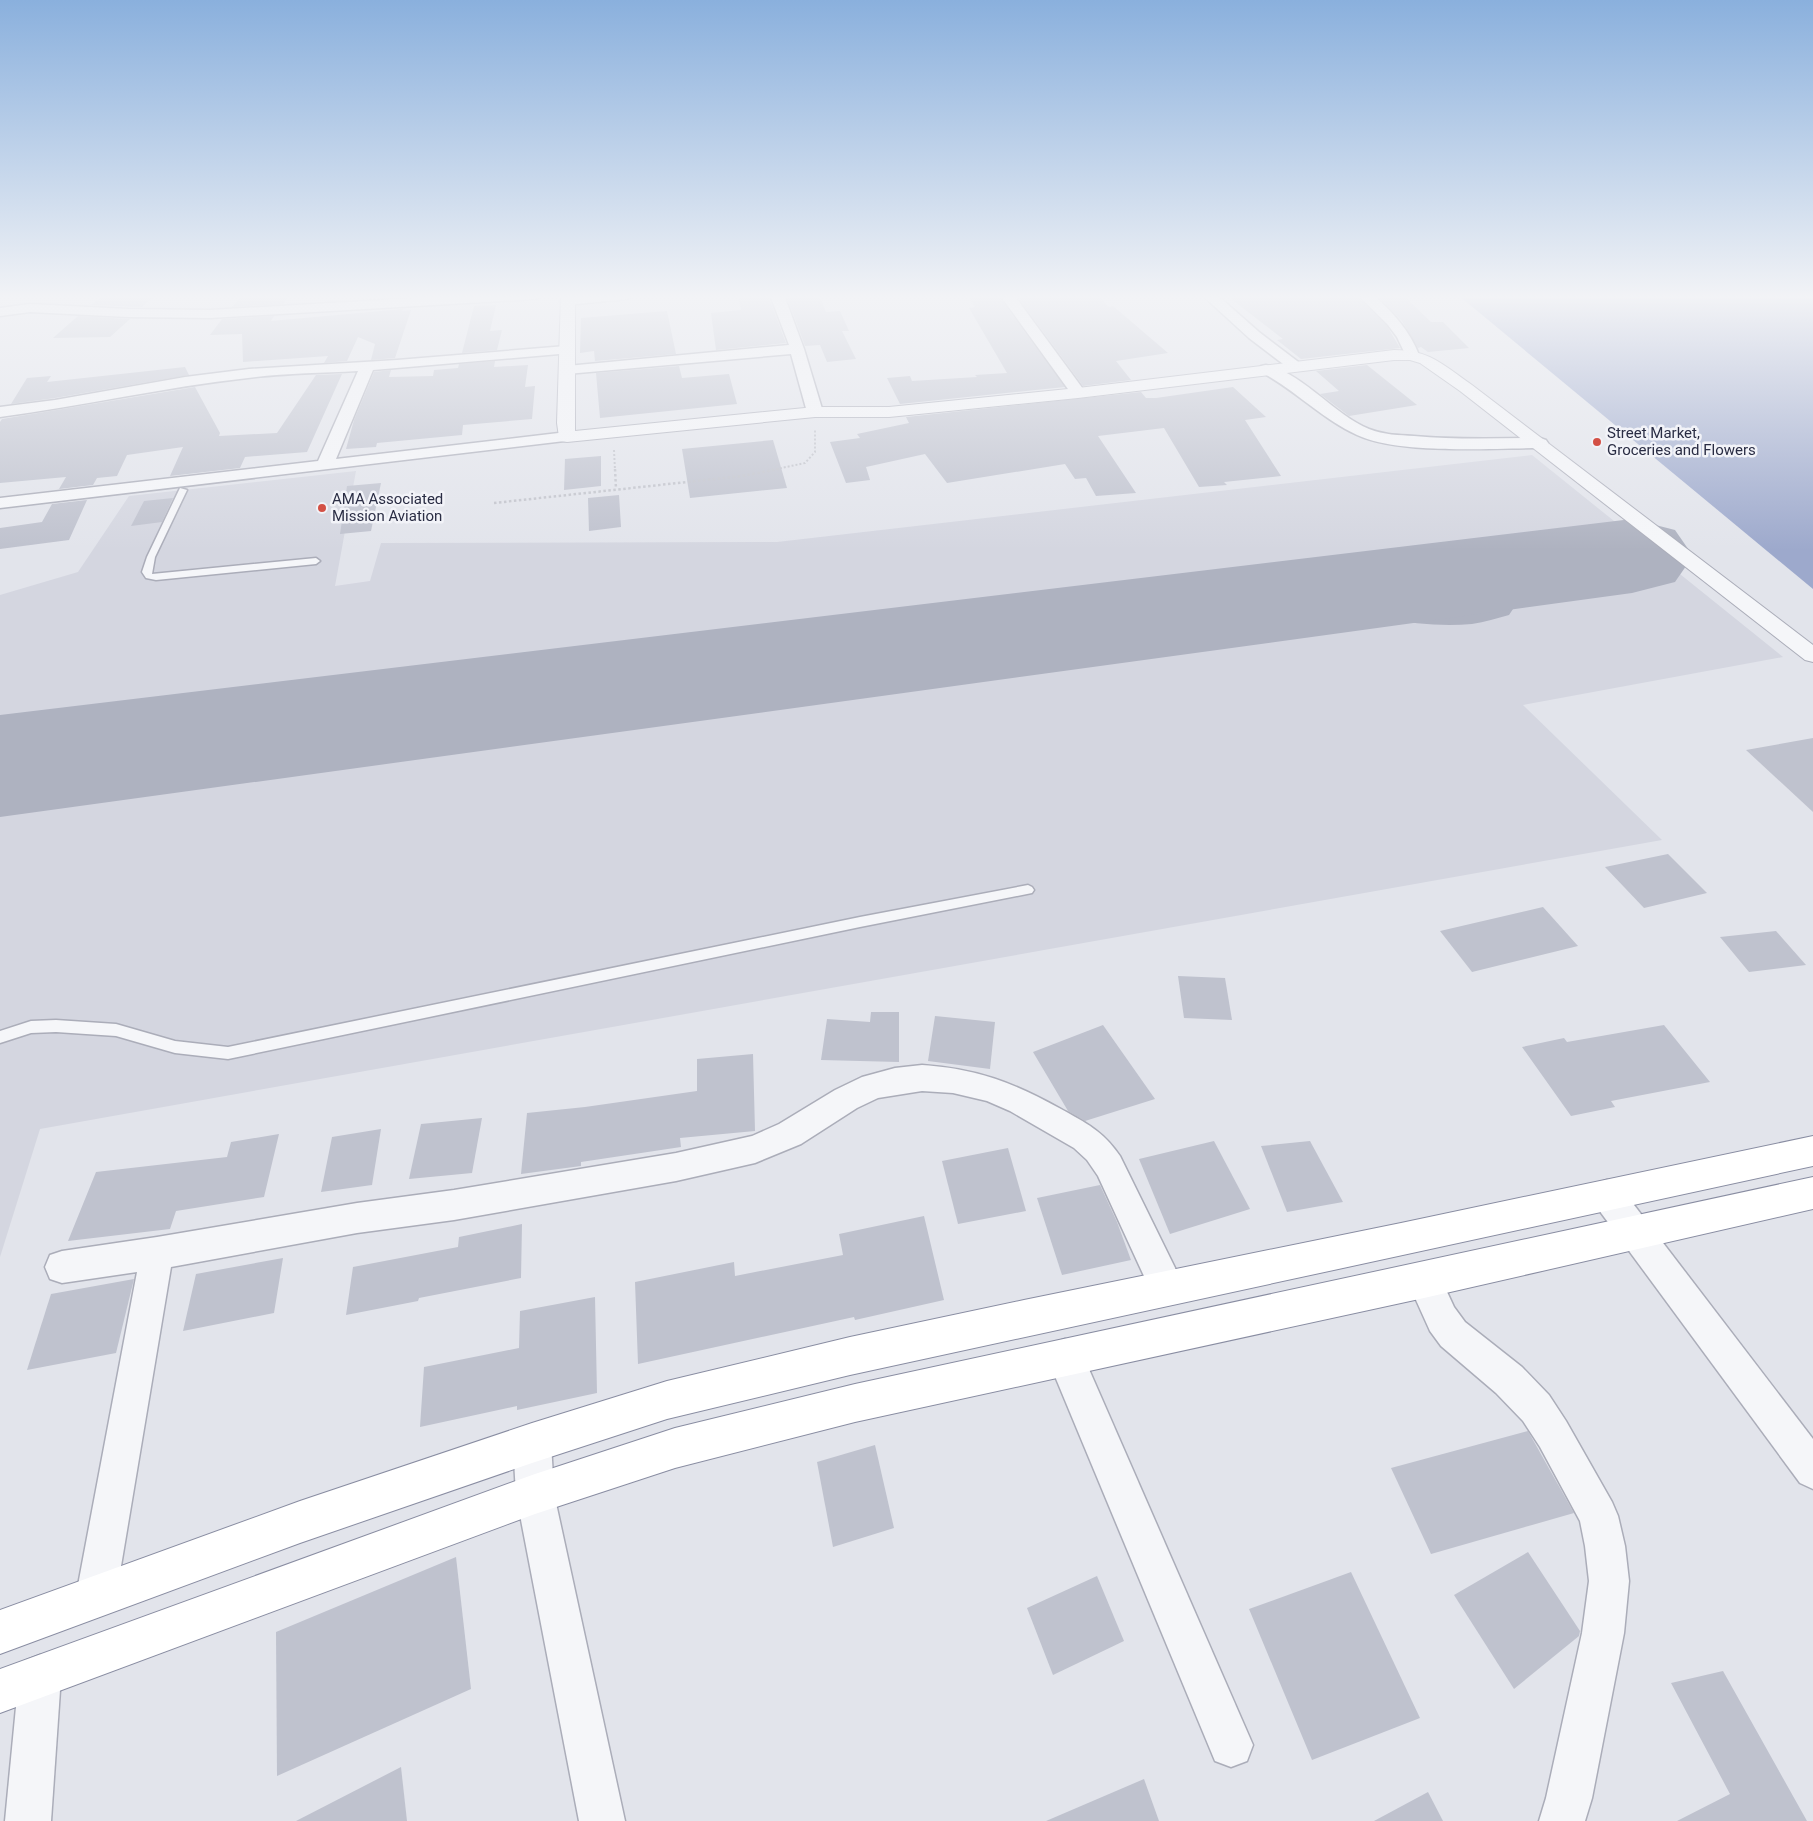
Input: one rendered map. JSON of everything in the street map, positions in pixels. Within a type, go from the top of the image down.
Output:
[{"type":"highway","points":[[0,1632],[300,1522],[532,1443],[667,1400],[850,1356],[1813,1151]]},
{"type":"highway","points":[[0,1691],[535,1494],[675,1448],[854,1403],[1424,1280],[1813,1192]]},
{"type":"street","points":[[0,412],[64,404],[196,380]]},
{"type":"street","points":[[325,465],[361,380]]},
{"type":"street","points":[[567,380],[565,423],[567,437]]},
{"type":"street","points":[[806,380],[815,412]]},
{"type":"street","points":[[1068,380],[1078,393]]},
{"type":"street","points":[[0,503],[567,437],[613,434],[815,412],[889,412],[1078,393],[1180,380]]},
{"type":"street","points":[[1299,380],[1339,418],[1363,432],[1385,438],[1434,443],[1540,443]]},
{"type":"street","points":[[1454,380],[1540,443],[1813,655]]},
{"type":"street","points":[[62,1267],[676,1167],[754,1149],[790,1134],[846,1099],[872,1086],[922,1078],[953,1080],[992,1089],[1021,1102],[1085,1138],[1098,1150],[1109,1166],[1167,1288]]},
{"type":"street","points":[[1607,1195],[1813,1470]]},
{"type":"street","points":[[96,1596],[157,1252]]},
{"type":"street","points":[[1424,1280],[1442,1319],[1453,1334],[1509,1380],[1536,1408],[1553,1434],[1598,1516],[1605,1546],[1609,1581],[1603,1633],[1569,1798],[1562,1821]]},
{"type":"street","points":[[1065,1357],[1231,1745]]},
{"type":"street","points":[[532,1443],[535,1494],[602,1821]]},
{"type":"street","points":[[28,1821],[40,1676]]},
{"type":"lane","points":[[183,490],[151,557],[147,572],[149,576],[156,577],[316,561]]},
{"type":"lane","points":[[0,1036],[31,1027],[56,1026],[116,1030],[175,1047],[228,1053],[860,922],[1028,890]]},
{"type":"path","points":[[494,502],[742,476],[805,463],[815,452],[815,412]]},
{"type":"path","points":[[613,434],[616,489]]},
{"type":"shaded area","points":[[1532,455],[1783,657],[1523,705],[1662,840],[40,1129],[0,1257],[0,595],[78,572],[129,496],[356,471],[335,586],[370,581],[381,543],[777,542]]},
{"type":"water","points":[[1561,380],[1813,380],[1813,589]]},
{"type":"building","points":[[26,380],[48,380],[47,382],[66,380],[160,380],[11,404]]},
{"type":"building","points":[[313,380],[339,380],[307,452],[245,457],[240,468],[170,476],[183,447],[127,455],[117,476],[97,478],[93,485],[59,489],[66,477],[0,483],[0,422],[2,419],[195,387],[220,433],[219,436],[277,433]]},
{"type":"building","points":[[371,380],[526,380],[525,387],[535,386],[532,419],[463,425],[462,435],[377,443],[376,447],[346,449],[354,420]]},
{"type":"building","points":[[597,380],[731,380],[737,404],[600,418]]},
{"type":"building","points":[[888,380],[1060,380],[1065,387],[900,404]]},
{"type":"building","points":[[1079,380],[1131,380],[1083,386]]},
{"type":"building","points":[[1326,380],[1386,380],[1417,405],[1349,416],[1320,394],[1339,391]]},
{"type":"building","points":[[1233,387],[1266,417],[1245,420],[1281,476],[1224,482],[1227,485],[1199,487],[1164,428],[1098,436],[1136,493],[1096,496],[1086,478],[1075,479],[1065,464],[947,483],[925,454],[866,467],[870,480],[846,483],[830,442],[860,438],[857,434],[909,423],[906,417],[1141,392],[1146,398],[1156,398]]},
{"type":"building","points":[[773,440],[787,488],[690,498],[682,449]]},
{"type":"building","points":[[601,456],[601,486],[564,490],[565,459]]},
{"type":"building","points":[[381,483],[371,531],[340,534],[347,486]]},
{"type":"building","points":[[619,495],[621,527],[589,531],[588,498]]},
{"type":"building","points":[[173,498],[162,522],[131,526],[144,501]]},
{"type":"building","points":[[87,500],[69,540],[0,549],[0,528],[42,522],[52,504]]},
{"type":"building","points":[[1813,738],[1813,812],[1746,750]]},
{"type":"building","points":[[1668,854],[1707,893],[1644,908],[1605,867]]},
{"type":"building","points":[[1543,907],[1578,946],[1472,972],[1440,931]]},
{"type":"building","points":[[1776,931],[1806,965],[1749,972],[1720,937]]},
{"type":"building","points":[[1178,976],[1225,978],[1232,1020],[1184,1018]]},
{"type":"building","points":[[871,1012],[899,1012],[899,1062],[821,1060],[827,1019],[870,1022]]},
{"type":"building","points":[[935,1016],[995,1022],[990,1069],[928,1061]]},
{"type":"building","points":[[1103,1025],[1155,1099],[1085,1121],[1068,1111],[1033,1052]]},
{"type":"building","points":[[1664,1025],[1710,1082],[1611,1101],[1615,1107],[1571,1116],[1522,1047],[1564,1038],[1567,1042]]},
{"type":"building","points":[[753,1054],[755,1131],[680,1138],[681,1147],[581,1162],[581,1166],[521,1174],[527,1113],[697,1091],[697,1059]]},
{"type":"building","points":[[482,1118],[472,1173],[409,1179],[421,1124]]},
{"type":"building","points":[[381,1129],[372,1185],[321,1192],[332,1137]]},
{"type":"building","points":[[279,1134],[264,1197],[176,1211],[170,1229],[68,1241],[96,1172],[227,1157],[231,1142]]},
{"type":"building","points":[[1214,1141],[1250,1209],[1170,1234],[1139,1159]]},
{"type":"building","points":[[1310,1141],[1343,1202],[1287,1212],[1261,1146]]},
{"type":"building","points":[[1008,1148],[1026,1211],[958,1224],[942,1161]]},
{"type":"building","points":[[1100,1185],[1117,1222],[1131,1260],[1062,1275],[1037,1198]]},
{"type":"building","points":[[924,1216],[944,1300],[855,1320],[854,1317],[638,1364],[635,1282],[734,1262],[735,1276],[843,1255],[839,1234]]},
{"type":"building","points":[[522,1224],[521,1278],[419,1298],[418,1301],[346,1315],[353,1267],[458,1247],[459,1237]]},
{"type":"building","points":[[283,1258],[274,1313],[183,1331],[196,1274]]},
{"type":"building","points":[[134,1279],[116,1353],[27,1370],[51,1294]]},
{"type":"building","points":[[595,1297],[597,1393],[517,1410],[517,1406],[420,1427],[424,1367],[519,1348],[520,1311]]},
{"type":"building","points":[[1528,1431],[1574,1513],[1431,1554],[1391,1468]]},
{"type":"building","points":[[875,1445],[894,1528],[833,1547],[817,1462]]},
{"type":"building","points":[[1528,1552],[1580,1631],[1579,1636],[1514,1689],[1454,1595]]},
{"type":"building","points":[[456,1557],[471,1689],[277,1776],[276,1632]]},
{"type":"building","points":[[1351,1572],[1420,1718],[1312,1760],[1249,1609]]},
{"type":"building","points":[[1097,1576],[1124,1641],[1053,1675],[1027,1608]]},
{"type":"building","points":[[1723,1671],[1807,1821],[1677,1821],[1730,1794],[1671,1683]]},
{"type":"building","points":[[401,1767],[407,1821],[296,1821]]},
{"type":"building","points":[[1144,1779],[1159,1821],[1046,1821]]},
{"type":"building","points":[[1428,1792],[1443,1821],[1374,1821]]},
{"type":"taxiway","points":[[1339,593],[1396,604],[1436,609],[1474,608],[1491,604],[1495,597],[1485,586],[1462,577]]},
{"type":"runway","points":[[0,766],[1632,556]]},
{"type":"place","name":"Street Market, Groceries and Flowers","points":[[1597,442]]},
{"type":"place","name":"AMA Associated Mission Aviation","points":[[322,508]]}]
